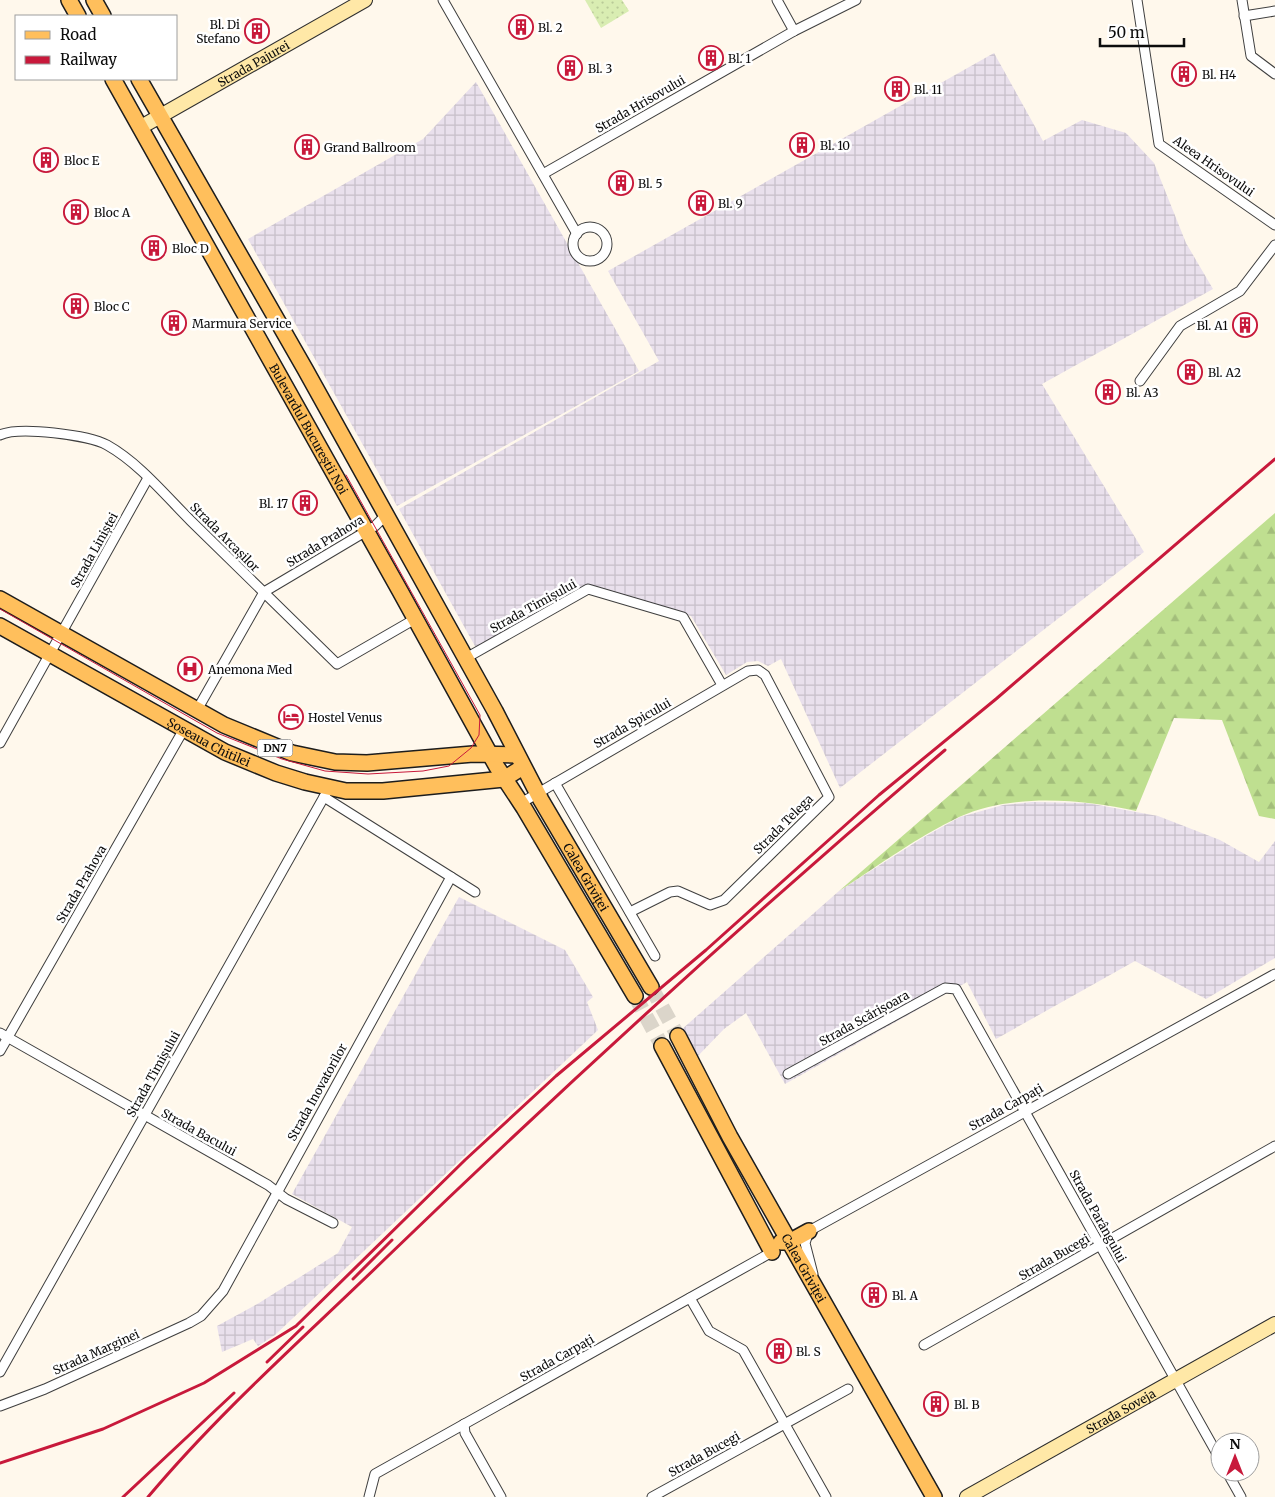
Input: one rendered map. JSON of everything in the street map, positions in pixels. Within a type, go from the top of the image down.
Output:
[{"type":"main road","points":[[69,0],[77,15]]},
{"type":"main road","points":[[94,0],[102,15]]},
{"type":"main road","name":"Bulevardul Bucureștii Noi","points":[[114,80],[438,662],[459,694],[504,779]]},
{"type":"main road","name":"Bulevardul Bucureștii Noi","points":[[140,80],[305,369],[385,516],[466,658],[520,761]]},
{"type":"main road","name":"Șoseaua Chitilei","points":[[0,599],[197,710],[258,741],[318,760],[367,763],[490,754],[520,761],[504,779],[382,791],[326,792],[250,763],[184,729],[0,626]]},
{"type":"main road","name":"Calea Griviței","points":[[520,761],[536,793],[651,987]]},
{"type":"main road","name":"Calea Griviței","points":[[504,779],[521,803],[635,996]]},
{"type":"main road","name":"Calea Griviței","points":[[678,1036],[730,1138],[934,1497]]},
{"type":"main road","name":"Calea Griviței","points":[[662,1046],[760,1231],[767,1255]]},
{"type":"main road","points":[[760,1231],[775,1241],[788,1242],[809,1231]]},
{"type":"street","name":"Strada Pajurei","points":[[141,127],[365,0]]},
{"type":"street","points":[[443,0],[577,234]]},
{"type":"street","points":[[778,0],[794,30]]},
{"type":"street","name":"Strada Hrisovului","points":[[543,174],[794,30],[856,0]]},
{"type":"street","name":"Aleea Hrisovului","points":[[1137,0],[1159,144],[1275,225]]},
{"type":"street","points":[[1242,0],[1251,56],[1275,74]]},
{"type":"street","points":[[1244,16],[1275,11]]},
{"type":"street","points":[[1140,381],[1180,326],[1240,291],[1275,245]]},
{"type":"street","name":"Strada Arcașilor","points":[[0,435],[13,431],[38,431],[95,440],[125,457],[337,664],[415,619]]},
{"type":"street","name":"Strada Liniștei","points":[[50,654],[148,478]]},
{"type":"street","name":"Strada Prahova","points":[[197,710],[264,592],[379,523],[385,516]]},
{"type":"street","name":"Strada Timișului","points":[[466,658],[588,590],[683,617],[722,685]]},
{"type":"street","points":[[0,743],[50,654]]},
{"type":"street","name":"Strada Spicului","points":[[521,803],[722,685],[748,671],[758,670]]},
{"type":"street","name":"Strada Telega","points":[[630,912],[670,892],[678,891],[710,905],[724,900],[829,797],[765,674],[758,670]]},
{"type":"street","name":"Strada Prahova","points":[[0,1052],[4,1035],[184,729]]},
{"type":"street","points":[[555,783],[655,956]]},
{"type":"street","name":"Strada Timișului","points":[[0,1372],[326,792]]},
{"type":"street","name":"Șoseaua Chitilei","points":[[326,792],[475,892]]},
{"type":"street","name":"Strada Inovatorilor","points":[[202,1316],[223,1290],[451,877]]},
{"type":"street","name":"Strada Carpați","points":[[809,1231],[1024,1110],[1275,974]]},
{"type":"street","name":"Strada Scărișoara","points":[[788,1074],[945,988],[952,988]]},
{"type":"street","name":"Strada Parângului","points":[[952,988],[958,993],[1210,1441]]},
{"type":"street","name":"Strada Bacului","points":[[4,1035],[277,1190],[286,1199],[333,1223]]},
{"type":"street","name":"Strada Bucegi","points":[[924,1345],[1275,1146]]},
{"type":"street","points":[[809,1231],[805,1243],[819,1296]]},
{"type":"street","name":"Strada Carpați","points":[[369,1497],[375,1474],[767,1255]]},
{"type":"street","points":[[690,1298],[709,1331],[743,1350],[826,1497]]},
{"type":"street","name":"Strada Marginei","points":[[0,1406],[45,1389],[202,1316]]},
{"type":"street","name":"Strada Soveja","points":[[967,1497],[1275,1324]]},
{"type":"street","name":"Strada Bucegi","points":[[652,1497],[848,1389]]},
{"type":"street","points":[[464,1424],[465,1433],[501,1497]]},
{"type":"street","points":[[1233,1482],[1241,1497]]},
{"type":"shaded area","points":[[994,53],[1043,141],[1082,120],[1126,133],[1154,163],[1186,243],[1213,289],[1042,384],[1144,552],[840,788],[781,659],[768,666],[758,661],[747,662],[726,675],[691,616],[583,587],[476,648],[399,509],[659,361],[608,271]]},
{"type":"shaded area","points":[[476,82],[639,371],[397,506],[248,239],[423,139]]},
{"type":"shaded area","points":[[1032,802],[1087,803],[1158,816],[1220,840],[1259,862],[1275,841],[1275,958],[1206,999],[1135,961],[996,1039],[967,982],[785,1084],[746,1013],[724,1029],[695,1059],[681,1030],[839,891],[924,837],[960,817],[1003,805]]},
{"type":"shaded area","points":[[459,897],[565,950],[593,997],[587,1002],[598,1030],[275,1335],[258,1346],[253,1339],[222,1352],[217,1326],[259,1303],[338,1253],[352,1227],[292,1194]]},
{"type":"green space","points":[[585,0],[622,0],[629,11],[601,28]]},
{"type":"green space","points":[[1275,513],[1275,819],[1259,816],[1222,720],[1174,718],[1136,811],[1070,801],[1024,801],[980,809],[959,817],[928,833],[839,891]]},
{"type":"tunnel","points":[[651,987],[678,1036]]},
{"type":"tunnel","points":[[635,996],[662,1046]]},
{"type":"tram line","points":[[0,609],[217,733],[282,759],[325,771],[368,774],[423,771],[449,766],[471,748],[479,735],[480,715],[346,475]]},
{"type":"railway","points":[[0,1463],[103,1429],[204,1383],[296,1326],[465,1160],[556,1076],[706,950],[879,795],[996,699],[1275,459]]},
{"type":"railway","points":[[148,1497],[235,1403],[524,1126],[732,936],[945,750]]},
{"type":"railway","points":[[353,1279],[392,1240]]},
{"type":"railway","points":[[267,1362],[303,1327]]},
{"type":"railway","points":[[123,1497],[234,1393]]},
{"type":"place","name":"Bl. 2","points":[[521,27]]},
{"type":"place","name":"Bl. Di Stefano","points":[[257,31]]},
{"type":"place","name":"Bl. 1","points":[[711,58]]},
{"type":"place","name":"Bl. 3","points":[[570,68]]},
{"type":"place","name":"Bl. H4","points":[[1184,74]]},
{"type":"place","name":"Bl. 11","points":[[897,89]]},
{"type":"place","name":"Bl. 10","points":[[802,145]]},
{"type":"place","name":"Grand Ballroom","points":[[307,147]]},
{"type":"place","name":"Bloc E","points":[[46,160]]},
{"type":"place","name":"Bl. 5","points":[[621,183]]},
{"type":"place","name":"Bl. 9","points":[[701,203]]},
{"type":"place","name":"Bloc A","points":[[76,212]]},
{"type":"place","name":"Bloc D","points":[[154,248]]},
{"type":"place","name":"Bloc C","points":[[76,306]]},
{"type":"place","name":"Marmura Service","points":[[174,323]]},
{"type":"place","name":"Bl. A1","points":[[1245,325]]},
{"type":"place","name":"Bl. A2","points":[[1190,372]]},
{"type":"place","name":"Bl. A3","points":[[1108,392]]},
{"type":"place","name":"Bl. 17","points":[[305,503]]},
{"type":"place","name":"Anemona Med","points":[[190,669]]},
{"type":"place","name":"Hostel Venus","points":[[291,717]]},
{"type":"place","name":"Bl. A","points":[[874,1295]]},
{"type":"place","name":"Bl. S","points":[[779,1351]]},
{"type":"place","name":"Bl. B","points":[[936,1404]]}]
